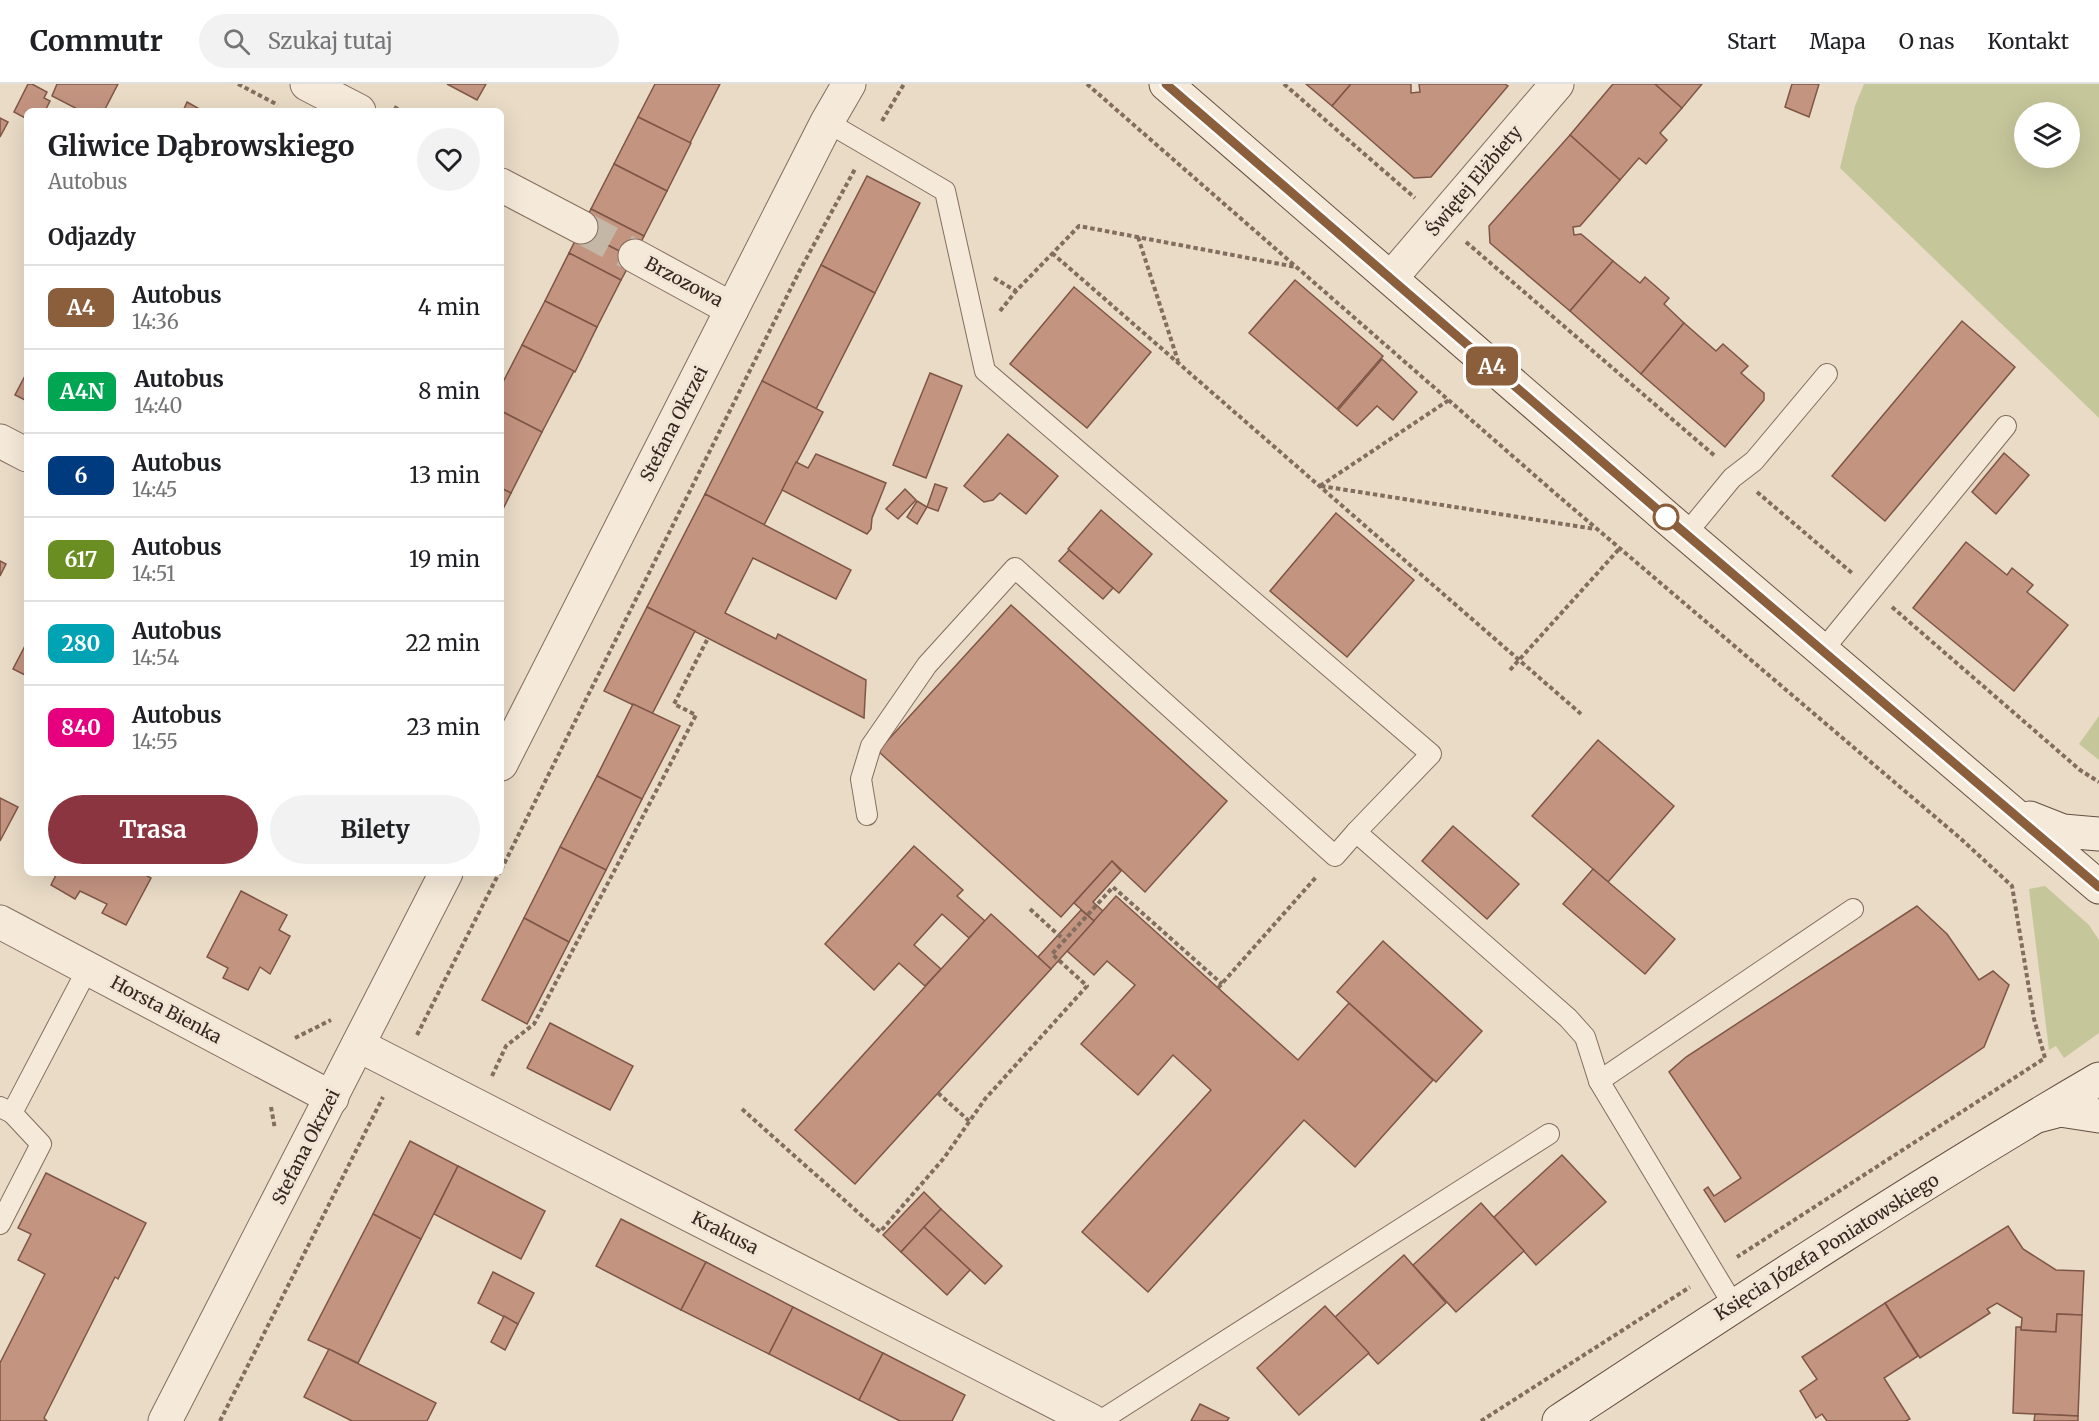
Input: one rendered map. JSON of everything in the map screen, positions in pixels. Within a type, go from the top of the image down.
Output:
[{"type":"street","name":"Stefana Okrzei","points":[[504,758],[827,122],[849,84]]},
{"type":"street","points":[[1166,84],[1686,534],[2099,887]]},
{"type":"street","name":"Świętej Elżbiety","points":[[1391,278],[1557,84]]},
{"type":"street","points":[[303,98],[345,108]]},
{"type":"street","points":[[504,187],[581,227]]},
{"type":"street","name":"Brzozowa","points":[[635,256],[732,309]]},
{"type":"street","points":[[0,441],[24,453]]},
{"type":"street","points":[[2009,809],[2063,831],[2099,834]]},
{"type":"street","name":"Stefana Okrzei","points":[[165,1421],[444,876]]},
{"type":"street","name":"Horsta Bienka","points":[[0,922],[332,1098]]},
{"type":"street","name":"Krakusa","points":[[358,1045],[1092,1421]]},
{"type":"street","name":"Księcia Józefa Poniatowskiego","points":[[1559,1421],[1734,1306],[2031,1118],[2099,1079]]},
{"type":"street","points":[[2031,1118],[2060,1110],[2099,1116]]},
{"type":"lane","points":[[827,122],[945,191],[985,371],[1431,754],[1335,856],[1015,568],[927,665],[871,746],[861,779],[867,815]]},
{"type":"lane","points":[[1686,534],[1737,475],[1754,461],[1827,374]]},
{"type":"lane","points":[[1823,650],[2006,426]]},
{"type":"lane","points":[[1356,832],[1568,1018],[1585,1036],[1599,1081],[1734,1306]]},
{"type":"lane","points":[[1599,1081],[1852,909]]},
{"type":"lane","points":[[0,1224],[41,1144],[6,1110],[88,968]]},
{"type":"lane","points":[[1100,1421],[1549,1134]]},
{"type":"path","points":[[238,84],[303,98]]},
{"type":"path","points":[[504,864],[800,270],[867,146],[904,84]]},
{"type":"path","points":[[1087,84],[1598,529],[1960,838],[2012,886],[2034,1019],[2045,1058],[1481,1421]]},
{"type":"path","points":[[1284,84],[1440,221],[2080,770],[2099,782]]},
{"type":"path","points":[[978,339],[1016,291],[1079,226],[1297,267]]},
{"type":"path","points":[[1138,237],[1178,362]]},
{"type":"path","points":[[1052,254],[1581,714]]},
{"type":"path","points":[[1320,486],[1449,400]]},
{"type":"path","points":[[1320,486],[1598,529]]},
{"type":"path","points":[[1510,670],[1620,548]]},
{"type":"path","points":[[489,1082],[506,1047],[534,1024],[696,715],[674,704],[707,640]]},
{"type":"path","points":[[1218,988],[1335,856]]},
{"type":"path","points":[[413,1042],[498,876]]},
{"type":"path","points":[[742,1109],[880,1232],[944,1158],[985,1098],[1087,986],[1052,954],[1113,887],[1222,984]]},
{"type":"path","points":[[1030,909],[1064,940]]},
{"type":"path","points":[[289,1042],[320,1024]]},
{"type":"path","points":[[220,1421],[388,1088]]},
{"type":"path","points":[[938,1093],[969,1121]]},
{"type":"green space","points":[[1864,84],[2099,84],[2099,418],[1840,168],[1855,106]]},
{"type":"green space","points":[[2099,716],[2099,760],[2079,744]]},
{"type":"green space","points":[[2045,886],[2089,925],[2099,940],[2099,1033],[2064,1058],[2056,1046],[2049,1050],[2029,889]]},
{"type":"building","points":[[28,84],[47,92],[44,98],[50,101],[46,108],[24,108],[24,117],[14,112]]},
{"type":"building","points":[[57,84],[118,84],[106,108],[75,108],[52,96]]},
{"type":"building","points":[[447,84],[486,84],[477,100]]},
{"type":"building","points":[[655,84],[720,84],[690,143],[638,117]]},
{"type":"building","points":[[1306,84],[1351,84],[1332,106]]},
{"type":"building","points":[[1351,84],[1411,84],[1411,93],[1420,92],[1419,84],[1505,84],[1508,86],[1431,177],[1414,178],[1332,106]]},
{"type":"building","points":[[1613,84],[1655,84],[1682,108],[1660,133],[1667,140],[1646,164],[1639,158],[1620,180],[1570,135]]},
{"type":"building","points":[[1655,84],[1702,84],[1682,108]]},
{"type":"building","points":[[1792,84],[1819,84],[1809,117],[1785,107]]},
{"type":"building","points":[[187,102],[198,108],[184,108]]},
{"type":"building","points":[[638,117],[691,143],[667,191],[614,164]]},
{"type":"building","points":[[0,118],[8,122],[0,137]]},
{"type":"building","points":[[1570,135],[1620,180],[1580,226],[1573,227],[1574,235],[1581,234],[1613,261],[1570,311],[1490,243],[1489,226]]},
{"type":"building","points":[[614,164],[667,191],[644,236],[591,209]]},
{"type":"building","points":[[867,176],[920,203],[875,293],[821,265]]},
{"type":"building","points":[[591,209],[644,236],[633,258],[580,231]]},
{"type":"building","points":[[580,231],[633,258],[621,280],[569,253]]},
{"type":"building","points":[[569,253],[621,280],[597,327],[545,301]]},
{"type":"building","points":[[1613,261],[1640,283],[1645,277],[1669,298],[1664,304],[1684,323],[1641,374],[1570,311]]},
{"type":"building","points":[[821,265],[875,293],[816,409],[762,381]]},
{"type":"building","points":[[1295,280],[1383,356],[1337,409],[1249,333]]},
{"type":"building","points":[[1074,287],[1151,352],[1087,428],[1010,364]]},
{"type":"building","points":[[545,301],[597,327],[575,372],[522,345]]},
{"type":"building","points":[[1962,321],[2015,367],[1885,521],[1832,476]]},
{"type":"building","points":[[1684,323],[1716,351],[1723,344],[1748,366],[1741,373],[1764,393],[1764,400],[1725,447],[1641,374]]},
{"type":"building","points":[[522,345],[574,371],[542,432],[504,413],[504,380]]},
{"type":"building","points":[[1382,359],[1417,392],[1393,420],[1377,406],[1357,426],[1338,410]]},
{"type":"building","points":[[930,373],[962,386],[926,478],[893,465]]},
{"type":"building","points":[[24,378],[24,400],[15,395]]},
{"type":"building","points":[[762,381],[823,412],[764,525],[705,494]]},
{"type":"building","points":[[504,413],[542,432],[511,493],[504,490]]},
{"type":"building","points":[[1008,434],[1058,476],[1026,514],[1000,493],[993,500],[984,502],[964,486]]},
{"type":"building","points":[[2004,453],[2029,475],[1996,514],[1972,492]]},
{"type":"building","points":[[816,454],[886,483],[872,518],[871,529],[867,534],[782,490],[796,462],[808,468]]},
{"type":"building","points":[[935,484],[947,488],[938,511],[927,507]]},
{"type":"building","points":[[905,489],[916,500],[898,519],[886,509]]},
{"type":"building","points":[[504,490],[511,493],[504,507]]},
{"type":"building","points":[[705,494],[851,570],[836,599],[753,558],[725,613],[776,639],[778,634],[866,680],[864,718],[647,607]]},
{"type":"building","points":[[917,501],[927,507],[917,524],[907,517]]},
{"type":"building","points":[[1101,510],[1152,554],[1119,593],[1068,549]]},
{"type":"building","points":[[1336,513],[1414,580],[1347,657],[1270,591]]},
{"type":"building","points":[[1966,542],[2007,575],[2012,568],[2033,585],[2027,592],[2068,625],[2014,691],[1913,608]]},
{"type":"building","points":[[1069,550],[1113,588],[1103,599],[1059,561]]},
{"type":"building","points":[[0,561],[6,564],[0,576]]},
{"type":"building","points":[[1011,605],[1227,801],[1145,892],[1112,861],[1061,917],[878,751]]},
{"type":"building","points":[[647,607],[695,631],[652,714],[604,691]]},
{"type":"building","points":[[24,648],[24,674],[13,669]]},
{"type":"building","points":[[633,704],[680,726],[642,799],[597,776]]},
{"type":"building","points":[[1598,740],[1674,806],[1608,882],[1532,816]]},
{"type":"building","points":[[597,776],[642,799],[606,870],[560,847]]},
{"type":"building","points":[[0,798],[18,807],[0,841]]},
{"type":"building","points":[[1453,826],[1519,884],[1487,919],[1422,861]]},
{"type":"building","points":[[914,846],[963,890],[957,896],[985,921],[969,938],[942,914],[914,945],[941,969],[925,986],[899,963],[874,990],[825,944]]},
{"type":"building","points":[[560,847],[606,870],[569,942],[524,918]]},
{"type":"building","points":[[1112,861],[1121,871],[1093,902],[1103,911],[1094,921],[1074,903]]},
{"type":"building","points":[[1593,869],[1675,939],[1645,974],[1563,904]]},
{"type":"building","points":[[56,876],[147,876],[151,878],[126,925],[102,913],[107,904],[80,891],[75,899],[51,885]]},
{"type":"building","points":[[241,891],[287,915],[279,930],[290,936],[270,974],[260,967],[248,990],[223,978],[228,968],[207,957]]},
{"type":"building","points":[[1116,896],[1298,1060],[1349,1003],[1433,1080],[1355,1167],[1304,1120],[1148,1292],[1082,1232],[1211,1090],[1173,1055],[1138,1095],[1081,1044],[1135,985],[1107,961],[1094,975],[1067,951]]},
{"type":"building","points":[[1917,906],[1947,934],[1979,980],[1993,971],[2009,985],[1984,1047],[1725,1222],[1704,1190],[1708,1187],[1714,1196],[1741,1178],[1669,1072],[1686,1057]]},
{"type":"building","points":[[1081,910],[1094,921],[1051,969],[1038,957]]},
{"type":"building","points":[[991,914],[1051,969],[855,1184],[795,1130]]},
{"type":"building","points":[[524,918],[569,942],[527,1024],[482,1000]]},
{"type":"building","points":[[1383,941],[1482,1031],[1436,1082],[1337,992]]},
{"type":"building","points":[[550,1023],[633,1066],[610,1110],[527,1068]]},
{"type":"building","points":[[410,1141],[458,1166],[421,1239],[373,1214]]},
{"type":"building","points":[[1562,1155],[1606,1202],[1536,1265],[1494,1217]]},
{"type":"building","points":[[458,1166],[545,1211],[521,1259],[434,1214]]},
{"type":"building","points":[[46,1173],[146,1223],[118,1279],[115,1277],[44,1418],[47,1421],[0,1421],[0,1363],[45,1274],[18,1260],[31,1234],[18,1228]]},
{"type":"building","points":[[924,1192],[941,1209],[901,1252],[883,1235]]},
{"type":"building","points":[[1481,1203],[1524,1251],[1456,1312],[1413,1265]]},
{"type":"building","points":[[941,1209],[1002,1266],[985,1284],[924,1227]]},
{"type":"building","points":[[373,1214],[421,1239],[358,1363],[308,1340]]},
{"type":"building","points":[[621,1219],[706,1262],[681,1310],[596,1266]]},
{"type":"building","points":[[2008,1226],[2023,1249],[2056,1270],[2084,1271],[2082,1315],[2057,1314],[2056,1332],[2021,1330],[2022,1318],[1997,1303],[1987,1309],[1990,1313],[1920,1358],[1885,1303]]},
{"type":"building","points":[[924,1227],[970,1270],[947,1295],[901,1252]]},
{"type":"building","points":[[1404,1255],[1446,1303],[1378,1364],[1335,1317]]},
{"type":"building","points":[[706,1262],[793,1307],[769,1354],[681,1310]]},
{"type":"building","points":[[493,1272],[534,1293],[518,1324],[478,1303]]},
{"type":"building","points":[[1885,1303],[1918,1356],[1884,1378],[1910,1419],[1906,1421],[1827,1421],[1822,1414],[1816,1418],[1800,1391],[1817,1379],[1802,1357]]},
{"type":"building","points":[[1325,1306],[1369,1353],[1299,1415],[1257,1368]]},
{"type":"building","points":[[793,1307],[883,1353],[859,1400],[769,1354]]},
{"type":"building","points":[[2057,1314],[2082,1315],[2078,1416],[2013,1413],[2016,1327],[2021,1327],[2021,1330],[2056,1332]]},
{"type":"building","points":[[504,1316],[518,1324],[505,1350],[491,1342]]},
{"type":"building","points":[[329,1349],[436,1403],[427,1421],[352,1421],[304,1397]]},
{"type":"building","points":[[883,1353],[965,1395],[952,1421],[900,1421],[859,1400]]},
{"type":"building","points":[[1200,1404],[1229,1418],[1227,1421],[1191,1421]]},
{"type":"building","points":[[2035,1414],[2078,1416],[2078,1421],[2034,1421]]},
{"type":"tunnel","points":[[581,227],[635,256]]},
{"type":"bus line","name":"A4","points":[[1166,84],[1666,517],[2099,887]]}]
